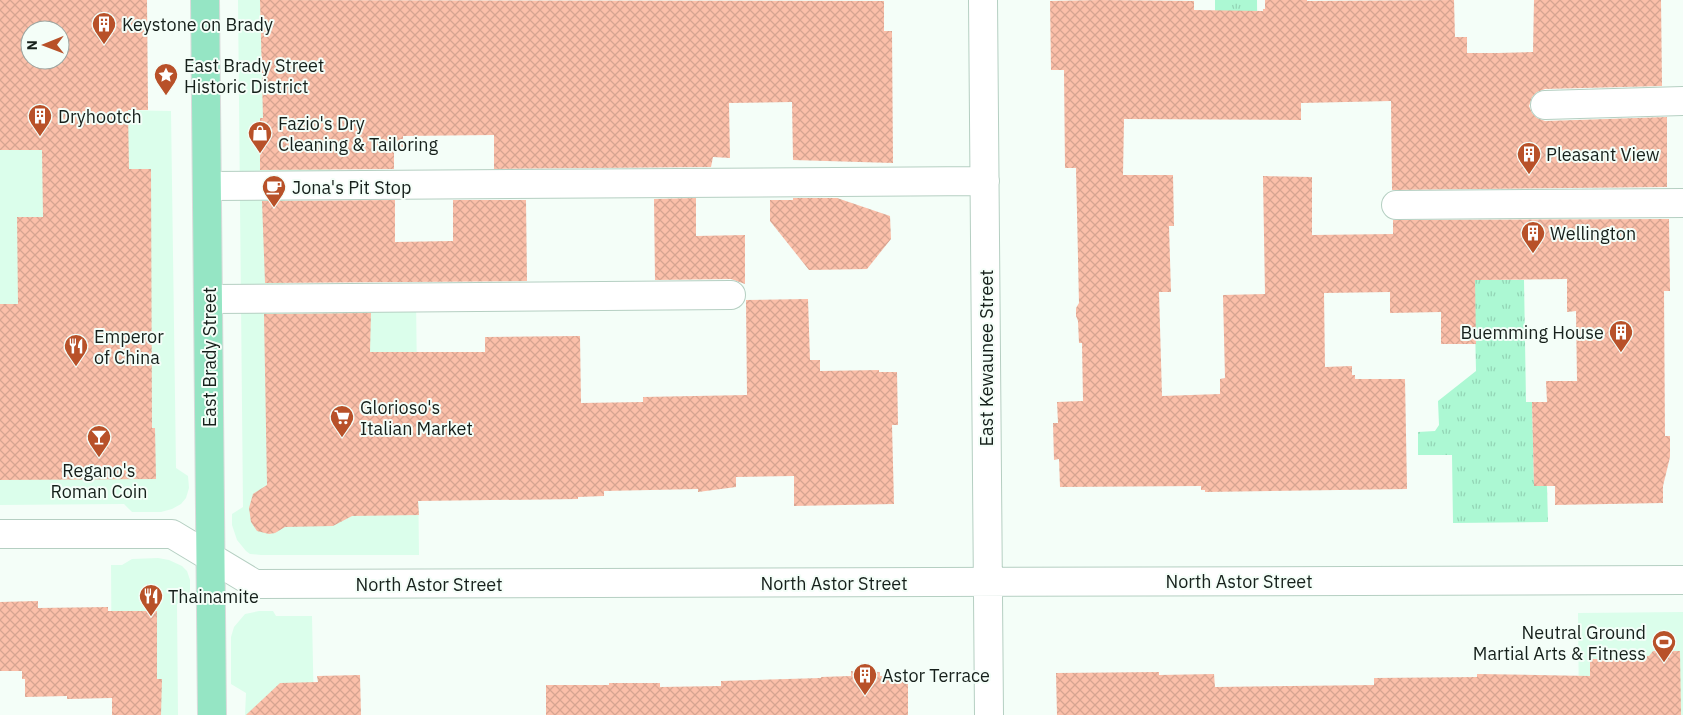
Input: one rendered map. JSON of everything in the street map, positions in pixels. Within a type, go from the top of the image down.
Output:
[{"type":"main road","name":"East Brady Street","points":[[205,0],[212,715]]},
{"type":"street","name":"East Kewaunee Street","points":[[983,0],[989,715]]},
{"type":"street","points":[[1545,105],[1683,101]]},
{"type":"street","points":[[207,186],[984,181]]},
{"type":"street","points":[[1396,205],[1683,203]]},
{"type":"street","points":[[208,299],[731,295]]},
{"type":"street","name":"North Astor Street","points":[[0,534],[172,534],[255,584],[1683,580]]},
{"type":"shaded area","points":[[238,0],[326,0],[330,185],[285,185],[285,290],[416,297],[419,555],[250,554],[237,540],[232,525],[232,514],[243,507]]},
{"type":"shaded area","points":[[0,108],[171,111],[176,468],[188,476],[189,488],[186,498],[181,504],[172,509],[161,512],[132,512],[124,504],[0,505]]},
{"type":"shaded area","points":[[158,558],[169,560],[182,566],[187,571],[190,580],[190,598],[177,604],[178,715],[112,715],[111,565],[122,565],[132,559]]},
{"type":"shaded area","points":[[273,611],[276,616],[312,616],[314,715],[245,715],[246,693],[231,684],[231,637],[234,627],[245,614]]},
{"type":"shaded area","points":[[1683,612],[1683,715],[1579,715],[1578,613]]},
{"type":"green space","points":[[1215,0],[1257,0],[1258,93],[1215,27]]},
{"type":"green space","points":[[1474,280],[1524,280],[1526,402],[1532,402],[1534,486],[1547,486],[1548,522],[1453,523],[1452,455],[1418,455],[1418,432],[1435,431],[1439,425],[1438,401],[1476,371]]},
{"type":"building","points":[[0,0],[147,0],[148,110],[128,110],[129,169],[151,169],[152,428],[155,428],[156,479],[0,480],[0,304],[18,304],[17,217],[43,217],[42,150],[0,150]]},
{"type":"building","points":[[260,0],[884,1],[884,31],[892,31],[893,163],[793,160],[792,102],[729,103],[730,158],[713,157],[711,167],[494,169],[494,135],[403,136],[403,147],[394,147],[394,169],[260,170],[260,118],[263,118]]},
{"type":"building","points":[[1265,0],[1454,0],[1455,37],[1467,37],[1467,53],[1498,53],[1533,52],[1534,0],[1661,0],[1662,86],[1545,89],[1537,92],[1532,97],[1529,106],[1537,118],[1545,121],[1667,117],[1667,187],[1392,190],[1391,101],[1301,103],[1301,120],[1124,119],[1123,175],[1173,175],[1174,226],[1169,226],[1171,292],[1159,292],[1162,396],[1220,394],[1220,379],[1225,378],[1223,295],[1265,294],[1263,176],[1312,177],[1312,235],[1393,234],[1393,220],[1669,219],[1670,291],[1664,291],[1665,436],[1670,436],[1670,457],[1663,486],[1663,503],[1555,505],[1555,486],[1534,486],[1532,402],[1547,402],[1546,381],[1577,381],[1576,311],[1567,312],[1567,279],[1475,280],[1476,344],[1441,344],[1441,312],[1390,313],[1390,292],[1324,293],[1325,367],[1352,366],[1352,375],[1355,375],[1355,379],[1405,379],[1407,489],[1205,492],[1205,490],[1201,490],[1201,486],[1060,487],[1059,459],[1054,460],[1053,423],[1058,423],[1057,402],[1083,401],[1082,343],[1079,343],[1076,316],[1076,308],[1079,303],[1076,168],[1065,168],[1064,70],[1051,70],[1050,1],[1194,1],[1194,10],[1263,11],[1265,9]]},
{"type":"building","points":[[696,198],[696,236],[745,235],[745,284],[731,279],[655,280],[654,199]]},
{"type":"building","points":[[793,198],[837,198],[890,216],[891,239],[867,269],[809,270],[770,221],[770,200],[793,200]]},
{"type":"building","points":[[395,200],[395,242],[453,241],[453,200],[526,200],[527,281],[265,283],[262,201]]},
{"type":"building","points":[[808,299],[810,360],[820,360],[820,371],[879,370],[879,372],[897,372],[898,425],[892,425],[894,504],[794,506],[794,476],[736,477],[736,487],[698,492],[698,489],[604,491],[604,496],[578,497],[578,499],[418,501],[419,515],[352,516],[333,526],[285,527],[269,534],[257,531],[251,522],[249,508],[253,494],[267,485],[264,314],[371,313],[370,352],[485,352],[485,337],[580,336],[581,403],[643,402],[643,397],[747,395],[746,300]]},
{"type":"building","points":[[38,601],[38,608],[108,607],[108,611],[157,611],[157,679],[162,679],[161,715],[112,715],[112,698],[67,699],[67,696],[25,697],[25,679],[22,679],[22,671],[0,671],[0,602]]},
{"type":"building","points":[[1653,651],[1680,651],[1681,715],[1057,715],[1056,673],[1159,672],[1159,675],[1214,674],[1215,687],[1374,685],[1374,678],[1477,677],[1477,674],[1590,676],[1590,659],[1624,659],[1623,656],[1649,656]]},
{"type":"building","points":[[851,671],[880,672],[880,676],[908,676],[908,715],[546,715],[546,685],[660,683],[660,687],[721,686],[721,681],[851,676]]},
{"type":"building","points":[[360,675],[361,715],[246,715],[280,683],[318,682],[317,676]]},
{"type":"place","name":"Keystone on Brady","points":[[104,45]]},
{"type":"place","name":"East Brady Street Historic District","points":[[166,96]]},
{"type":"place","name":"Dryhootch","points":[[40,137]]},
{"type":"place","name":"Fazio's Dry Cleaning & Tailoring","points":[[260,154]]},
{"type":"place","name":"Pleasant View","points":[[1529,175]]},
{"type":"place","name":"Jona's Pit Stop","points":[[274,208]]},
{"type":"place","name":"Wellington","points":[[1533,254]]},
{"type":"place","name":"Buemming House","points":[[1621,353]]},
{"type":"place","name":"Emperor of China","points":[[76,367]]},
{"type":"place","name":"Glorioso's Italian Market","points":[[342,438]]},
{"type":"place","name":"Regano's Roman Coin","points":[[99,458]]},
{"type":"place","name":"Thainamite","points":[[151,617]]},
{"type":"place","name":"Neutral Ground Martial Arts & Fitness","points":[[1664,663]]},
{"type":"place","name":"Astor Terrace","points":[[865,696]]}]
